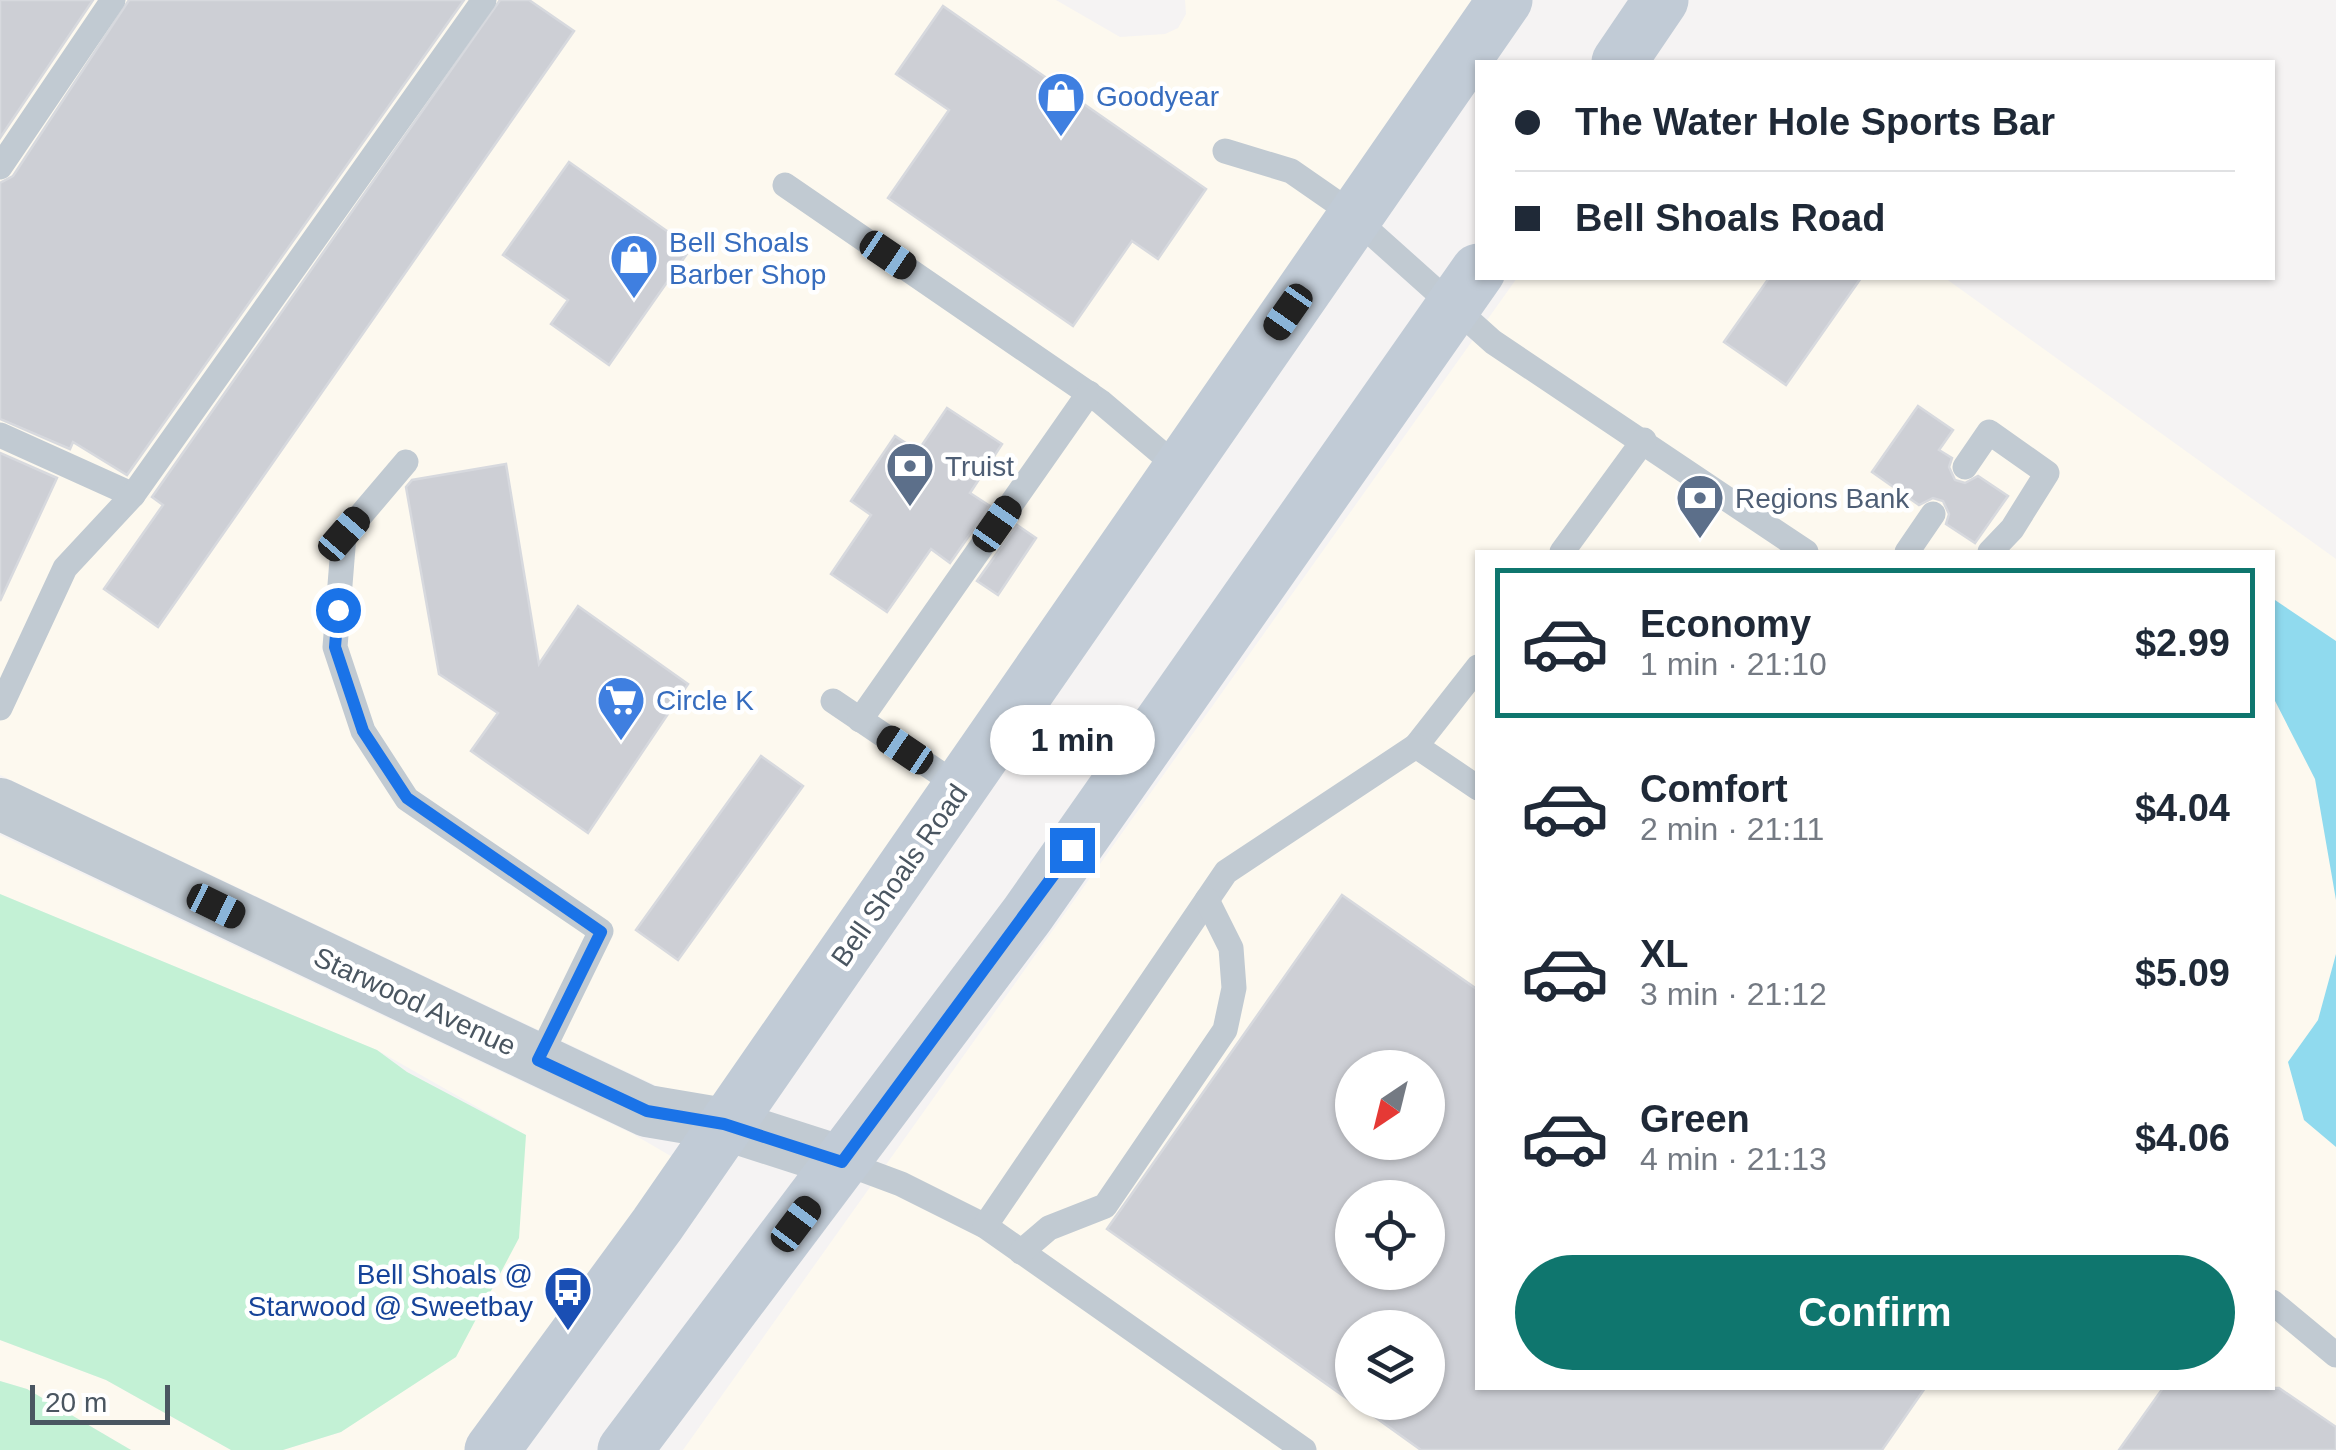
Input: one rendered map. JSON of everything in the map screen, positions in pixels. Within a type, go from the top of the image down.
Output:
[{"type":"main road","name":"Bell Shoals Road","points":[[492,1450],[632,1262],[1505,0]]},
{"type":"main road","points":[[1620,60],[1661,0]]},
{"type":"main road","points":[[626,1450],[1027,914],[1465,289]]},
{"type":"street","name":"Starwood Avenue","points":[[0,804],[647,1111],[724,1124],[842,1162]]},
{"type":"lane","points":[[0,166],[114,0]]},
{"type":"lane","points":[[0,708],[66,568],[133,495],[484,0]]},
{"type":"lane","points":[[1225,151],[1291,171],[1354,218],[1465,289],[1493,342],[1803,550]]},
{"type":"lane","points":[[786,185],[1089,393],[1180,469]]},
{"type":"lane","points":[[860,720],[1089,393]]},
{"type":"lane","points":[[1965,467],[1989,432],[2047,473],[2012,529],[1992,550]]},
{"type":"lane","points":[[0,435],[133,495]]},
{"type":"lane","points":[[1563,550],[1644,440]]},
{"type":"lane","points":[[406,462],[344,534],[335,647],[363,731],[407,798],[601,932],[538,1060]]},
{"type":"lane","points":[[1908,550],[1932,514]]},
{"type":"lane","points":[[985,1226],[1226,872],[1416,746],[1475,670]]},
{"type":"lane","points":[[834,701],[960,787]]},
{"type":"lane","points":[[1416,746],[1475,786]]},
{"type":"lane","points":[[1021,1252],[1049,1228],[1104,1206],[1225,1030],[1234,988],[1231,948],[1207,900]]},
{"type":"lane","points":[[842,1162],[901,1184],[985,1226],[1304,1450]]},
{"type":"lane","points":[[2275,1304],[2336,1355]]},
{"type":"shaded area","points":[[7,0],[1056,0],[1120,37],[1165,34],[1178,28],[1186,14],[1185,0],[1520,0],[724,1124],[659,1087],[0,775],[0,10]]},
{"type":"shaded area","points":[[1516,280],[1948,280],[2336,559],[2336,1450],[683,1450]]},
{"type":"shaded area","points":[[0,835],[633,1134],[693,1169],[465,1450],[283,1450],[341,1432],[526,1135],[377,1050],[0,894]]},
{"type":"shaded area","points":[[0,1340],[106,1380],[231,1450],[131,1450],[27,1389],[0,1381]]},
{"type":"green space","points":[[0,894],[377,1050],[407,1072],[526,1135],[519,1238],[456,1357],[341,1432],[283,1450],[231,1450],[106,1380],[0,1340]]},
{"type":"green space","points":[[0,1381],[27,1389],[131,1450],[0,1450]]},
{"type":"water","points":[[2275,600],[2336,641],[2336,900],[2315,779],[2275,701]]},
{"type":"water","points":[[2336,954],[2336,1147],[2304,1120],[2288,1062],[2318,1020]]},
{"type":"building","points":[[0,0],[93,0],[0,138]]},
{"type":"building","points":[[129,0],[464,0],[127,475],[73,442],[70,449],[0,419],[0,183],[13,176]]},
{"type":"building","points":[[500,0],[529,0],[574,31],[158,627],[104,589],[163,505],[152,497]]},
{"type":"building","points":[[943,6],[1206,189],[1158,259],[1132,241],[1073,326],[888,198],[949,110],[896,74]]},
{"type":"building","points":[[569,162],[691,248],[609,365],[551,324],[568,300],[503,255]]},
{"type":"building","points":[[1768,280],[1860,280],[1786,385],[1724,342]]},
{"type":"building","points":[[1918,406],[1953,430],[1939,450],[1952,458],[1949,467],[1955,480],[1965,483],[1978,476],[2008,496],[1975,543],[1946,524],[1949,514],[1943,501],[1933,498],[1919,505],[1872,472]]},
{"type":"building","name":"Truist","points":[[947,408],[1002,444],[970,493],[990,506],[950,563],[931,549],[887,612],[831,574],[871,515],[851,501],[895,436],[918,451]]},
{"type":"building","points":[[0,453],[57,478],[0,601]]},
{"type":"building","points":[[506,464],[539,664],[578,606],[688,684],[588,833],[471,751],[498,713],[439,674],[406,487],[412,480]]},
{"type":"building","points":[[1017,525],[1036,538],[998,595],[977,581]]},
{"type":"building","name":"Circle K","points":[[761,756],[803,786],[678,960],[636,930]]},
{"type":"building","points":[[1342,895],[1475,988],[1475,1390],[1924,1390],[1882,1450],[1421,1450],[1379,1420],[1445,1420],[1445,1310],[1335,1310],[1335,1390],[1107,1229]]},
{"type":"building","points":[[2279,1388],[2336,1427],[2336,1450],[2119,1450],[2162,1390]]},
{"type":"place","name":"Goodyear","points":[[1061,138]]},
{"type":"place","name":"Bell Shoals Barber Shop","points":[[634,300]]},
{"type":"place","name":"Truist","points":[[910,508]]},
{"type":"place","name":"Regions Bank","points":[[1700,540]]},
{"type":"place","name":"Circle K","points":[[621,742]]},
{"type":"place","name":"Bell Shoals @ Starwood @ Sweetbay","points":[[568,1332]]},
{"type":"route","points":[[338,610],[335,647],[363,731],[407,798],[601,932],[538,1060],[647,1111],[724,1124],[842,1162],[1072,850]]}]
